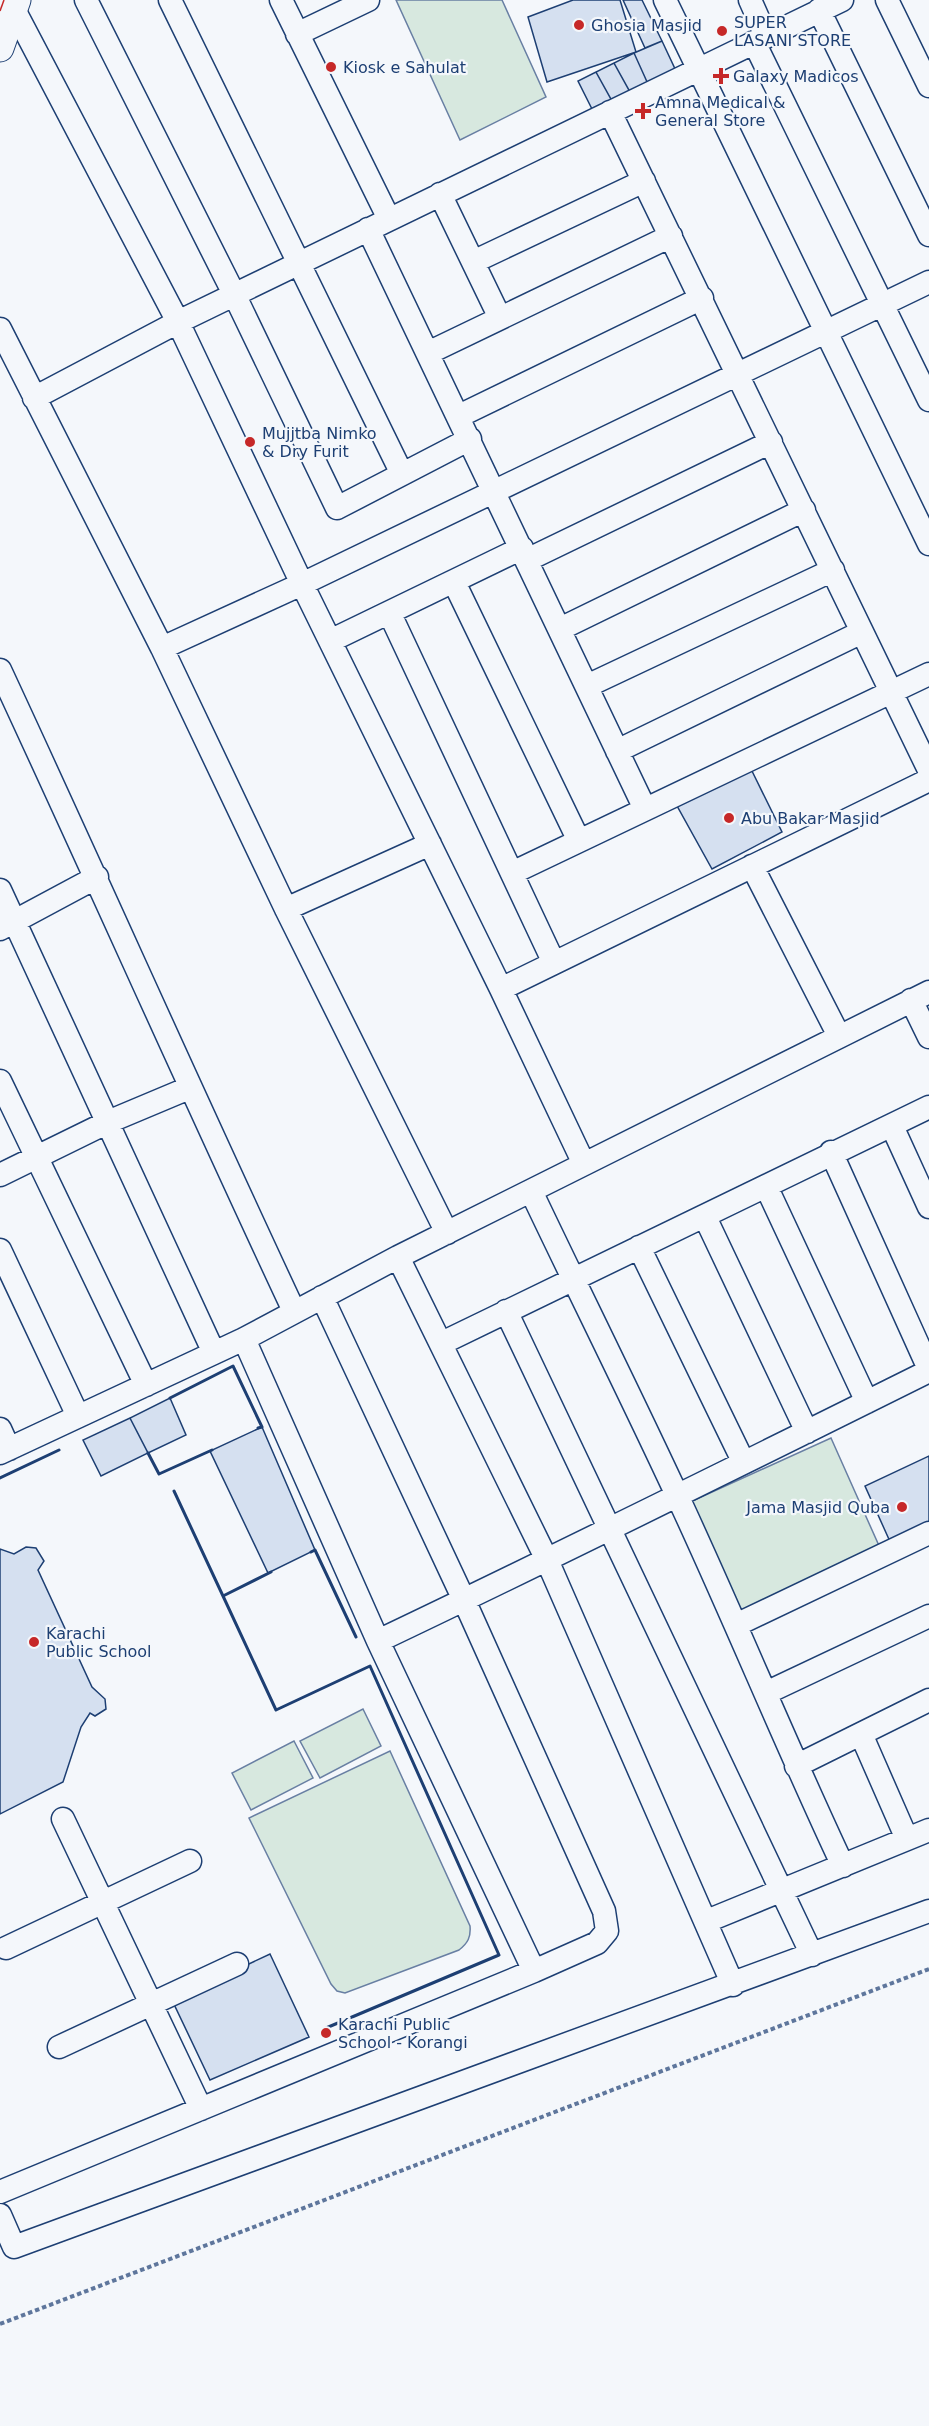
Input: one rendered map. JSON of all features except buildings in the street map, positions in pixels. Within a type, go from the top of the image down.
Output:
[{"type":"main road","points":[[0,48],[9,4]]},
{"type":"street","points":[[86,0],[234,294],[337,508],[470,439]]},
{"type":"street","points":[[171,0],[402,474]]},
{"type":"street","points":[[281,0],[379,224],[428,353],[645,809]]},
{"type":"street","points":[[297,34],[368,0]]},
{"type":"street","points":[[665,0],[929,544]]},
{"type":"street","points":[[750,0],[760,39],[882,304],[929,400]]},
{"type":"street","points":[[34,398],[234,294],[842,0]]},
{"type":"street","points":[[887,0],[929,86]]},
{"type":"street","points":[[9,4],[178,322],[302,584],[501,989],[584,1164]]},
{"type":"street","points":[[819,10],[929,236]]},
{"type":"street","points":[[610,112],[929,770]]},
{"type":"street","points":[[473,262],[644,181]]},
{"type":"street","points":[[440,194],[500,318]]},
{"type":"street","points":[[428,353],[671,236]]},
{"type":"street","points":[[162,648],[302,584],[929,282]]},
{"type":"street","points":[[459,416],[702,298]]},
{"type":"street","points":[[0,329],[6,359],[34,398],[162,648],[286,909],[447,1233]]},
{"type":"street","points":[[330,641],[454,582],[524,554],[771,442]]},
{"type":"street","points":[[560,629],[804,510]]},
{"type":"street","points":[[587,686],[833,570]]},
{"type":"street","points":[[454,582],[579,841]]},
{"type":"street","points":[[390,614],[554,963]]},
{"type":"street","points":[[617,751],[862,632]]},
{"type":"street","points":[[0,670],[97,878],[189,1088],[294,1311]]},
{"type":"street","points":[[512,873],[929,674]]},
{"type":"street","points":[[501,989],[929,780]]},
{"type":"street","points":[[286,909],[430,844]]},
{"type":"street","points":[[752,866],[839,1036]]},
{"type":"street","points":[[8,926],[97,878]]},
{"type":"street","points":[[0,890],[8,926],[108,1122],[213,1353]]},
{"type":"street","points":[[3,1444],[78,1416],[244,1339],[398,1257],[920,996],[929,1037]]},
{"type":"street","points":[[0,1081],[146,1385]]},
{"type":"street","points":[[0,1175],[108,1122],[189,1088]]},
{"type":"street","points":[[442,1343],[705,1217],[831,1152],[929,1107]]},
{"type":"street","points":[[891,1126],[929,1207]]},
{"type":"street","points":[[378,1641],[547,1560],[929,1370],[831,1152]]},
{"type":"street","points":[[766,1186],[867,1402]]},
{"type":"street","points":[[531,1191],[677,1494],[796,1766],[843,1866]]},
{"type":"street","points":[[705,1217],[807,1432]]},
{"type":"street","points":[[639,1247],[743,1461]]},
{"type":"street","points":[[0,1250],[78,1416]]},
{"type":"street","points":[[398,1257],[547,1560],[707,1921],[733,1985]]},
{"type":"street","points":[[0,2192],[534,1971],[597,1943],[607,1931],[608,1920],[464,1600],[322,1297]]},
{"type":"street","points":[[506,1311],[812,1955]]},
{"type":"street","points":[[244,1339],[378,1641],[534,1971]]},
{"type":"street","points":[[736,1625],[929,1533]]},
{"type":"street","points":[[766,1693],[929,1616]]},
{"type":"street","points":[[796,1766],[861,1734],[927,1706]]},
{"type":"street","points":[[861,1734],[907,1839]]},
{"type":"street","points":[[63,1819],[201,2109]]},
{"type":"street","points":[[707,1921],[929,1830]]},
{"type":"street","points":[[6,1948],[102,1900],[190,1861]]},
{"type":"street","points":[[0,2215],[14,2247],[733,1985],[929,1911]]},
{"type":"street","points":[[59,2047],[237,1964]]},
{"type":"path","points":[[0,2324],[929,1969]]},
{"type":"shaded area","points":[[396,0],[502,0],[546,97],[460,140]]},
{"type":"shaded area","points":[[831,1438],[880,1548],[740,1613],[690,1502]]},
{"type":"shaded area","points":[[363,1709],[381,1746],[320,1778],[300,1741]]},
{"type":"shaded area","points":[[294,1741],[313,1778],[251,1810],[232,1773]]},
{"type":"shaded area","points":[[390,1751],[470,1926],[470,1933],[467,1942],[459,1950],[345,1993],[337,1991],[331,1984],[249,1818]]},
{"type":"wall","points":[[170,1398],[233,1366],[262,1427],[258,1428]]},
{"type":"wall","points":[[0,1478],[59,1450]]},
{"type":"wall","points":[[148,1453],[159,1474],[212,1450]]},
{"type":"wall","points":[[174,1491],[223,1596]]},
{"type":"wall","points":[[311,1552],[315,1550],[356,1637]]},
{"type":"wall","points":[[271,1572],[223,1596],[276,1710],[370,1666],[499,1955],[326,2028]]},
{"type":"power","points":[[0,11],[4,0]]},
{"type":"place","name":"Ghosia Masjid","points":[[579,25]]},
{"type":"place","name":"SUPER LASANI STORE","points":[[722,31]]},
{"type":"place","name":"Kiosk e Sahulat","points":[[331,67]]},
{"type":"place","name":"Galaxy Madicos","points":[[721,76]]},
{"type":"place","name":"Amna Medical & General Store","points":[[643,111]]},
{"type":"place","name":"Mujjtba Nimko & Dry Furit","points":[[250,442]]},
{"type":"place","name":"Abu Bakar Masjid","points":[[729,818]]},
{"type":"place","name":"Jama Masjid Quba","points":[[902,1507]]},
{"type":"place","name":"Karachi Public School","points":[[34,1642]]},
{"type":"place","name":"Karachi Public School - Korangi","points":[[326,2033]]}]
